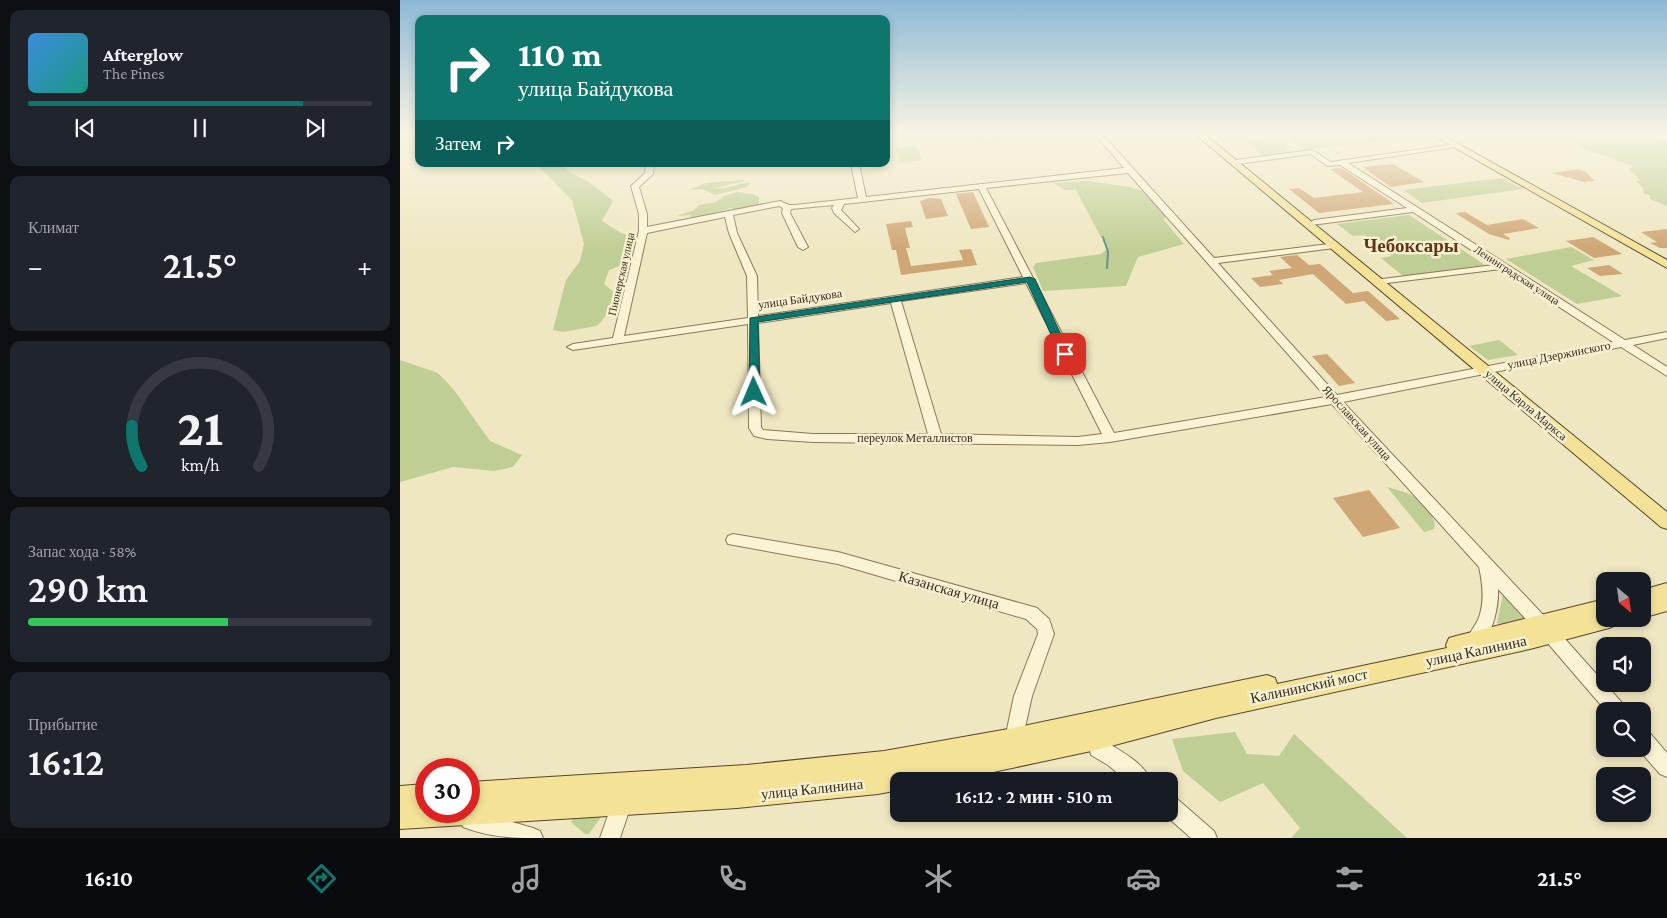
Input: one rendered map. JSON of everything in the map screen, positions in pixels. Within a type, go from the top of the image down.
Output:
[{"type":"main road","name":"улица Карла Маркса","points":[[1248,172],[1667,522]]},
{"type":"main road","name":"улица Карла Маркса","points":[[1249,172],[1314,223],[1382,284]]},
{"type":"main road","points":[[1506,172],[1661,260]]},
{"type":"main road","points":[[1651,595],[1667,591]]},
{"type":"main road","points":[[1651,607],[1667,603]]},
{"type":"main road","points":[[1546,629],[1596,610]]},
{"type":"main road","points":[[1399,662],[1474,641],[1596,621]]},
{"type":"main road","name":"улица Калинина","points":[[1399,662],[1546,629]]},
{"type":"main road","name":"Калининский мост","points":[[1214,702],[1399,662]]},
{"type":"main road","name":"улица Калинина","points":[[480,802],[625,793],[746,777],[884,764],[1214,702]]},
{"type":"main road","name":"улица Калинина","points":[[480,794],[625,793],[737,796],[878,782],[954,769],[1096,739],[1214,702]]},
{"type":"main road","name":"улица Калинина","points":[[400,798],[415,801]]},
{"type":"main road","name":"улица Калинина","points":[[400,817],[415,811]]},
{"type":"street","name":"Пионерская улица","points":[[618,340],[643,231],[643,214],[635,186],[649,172]]},
{"type":"street","points":[[857,172],[862,200]]},
{"type":"street","points":[[643,231],[784,205],[862,200],[1110,172]]},
{"type":"street","name":"Ярославская улица","points":[[1132,172],[1334,399],[1546,629],[1610,702]]},
{"type":"street","name":"Ленинградская улица","points":[[1355,172],[1667,372]]},
{"type":"street","points":[[981,186],[1030,279],[1065,354],[1110,438]]},
{"type":"street","points":[[841,202],[836,208],[837,211],[855,229]]},
{"type":"street","points":[[784,205],[803,247]]},
{"type":"street","points":[[1314,223],[1413,210]]},
{"type":"street","points":[[729,215],[733,233],[752,276],[753,320]]},
{"type":"street","points":[[1213,261],[1334,245]]},
{"type":"street","points":[[1382,284],[1504,266]]},
{"type":"street","name":"улица Байдукова","points":[[573,347],[1030,279]]},
{"type":"street","points":[[895,299],[936,438]]},
{"type":"street","name":"переулок Металлистов","points":[[753,320],[754,428],[758,433],[804,438],[1078,441],[1110,438]]},
{"type":"street","name":"улица Дзержинского","points":[[1110,438],[1334,399],[1667,335]]},
{"type":"street","name":"Казанская улица","points":[[732,540],[838,558],[1031,614],[1040,620],[1045,627],[1046,635],[1031,670],[1018,712],[1014,739]]},
{"type":"street","points":[[1474,641],[1483,628],[1490,608],[1490,580],[1486,564]]},
{"type":"street","points":[[1096,739],[1098,748],[1115,758],[1131,772]]},
{"type":"street","points":[[1651,749],[1667,767]]},
{"type":"street","points":[[609,836],[625,793]]},
{"type":"street","points":[[1178,813],[1206,838]]},
{"type":"street","points":[[480,823],[526,837]]},
{"type":"green space","points":[[544,172],[569,172],[589,182],[613,201],[602,221],[621,233],[636,238],[631,261],[609,270],[604,284],[620,297],[600,323],[596,326],[563,332],[553,330],[566,280],[580,261],[584,244],[572,200]]},
{"type":"green space","points":[[1632,172],[1667,172],[1667,206],[1650,199],[1650,195],[1644,194],[1643,188],[1636,181],[1641,181]]},
{"type":"green space","points":[[1502,178],[1523,189],[1422,203],[1403,190]]},
{"type":"green space","points":[[744,180],[715,188],[750,183],[747,187],[715,195],[702,189],[689,190],[706,183]]},
{"type":"green space","points":[[1088,181],[1130,187],[1148,193],[1167,213],[1164,220],[1184,244],[1138,257],[1126,286],[1043,291],[1033,267],[1036,263],[1101,254],[1107,249],[1076,190],[1065,190],[1054,183]]},
{"type":"green space","points":[[737,192],[759,197],[759,204],[735,212],[732,208],[691,219],[691,215],[677,216],[694,210],[699,205],[716,202],[724,196]]},
{"type":"green space","points":[[1409,215],[1485,265],[1403,276],[1381,258],[1392,256],[1364,235],[1353,236],[1337,224]]},
{"type":"green space","points":[[1571,247],[1594,260],[1571,266],[1622,296],[1577,304],[1506,259]]},
{"type":"green space","points":[[1499,340],[1518,355],[1488,360],[1469,346]]},
{"type":"green space","points":[[400,360],[438,373],[454,390],[490,441],[522,455],[513,467],[494,471],[453,467],[400,482]]},
{"type":"green space","points":[[1387,487],[1417,498],[1434,519],[1434,529],[1424,532]]},
{"type":"green space","points":[[1503,594],[1525,618],[1501,625],[1497,623]]},
{"type":"green space","points":[[1235,732],[1247,754],[1279,756],[1294,734],[1407,838],[1291,838],[1300,828],[1263,783],[1220,802],[1183,771],[1172,739]]},
{"type":"green space","points":[[599,813],[601,817],[589,834],[585,834],[571,822],[576,814]]},
{"type":"building","points":[[1334,172],[1347,172],[1394,204],[1319,213],[1289,189],[1299,188],[1314,198],[1363,192]]},
{"type":"building","points":[[1369,172],[1407,172],[1424,182],[1391,187]]},
{"type":"building","points":[[1586,172],[1594,181],[1584,182],[1552,173]]},
{"type":"building","points":[[973,192],[989,227],[971,229],[956,194]]},
{"type":"building","points":[[930,198],[941,199],[948,216],[926,219],[920,201]]},
{"type":"building","points":[[1465,212],[1487,225],[1523,219],[1539,228],[1503,234],[1510,238],[1509,240],[1489,234],[1455,213]]},
{"type":"building","points":[[911,221],[913,227],[905,228],[910,248],[906,248],[911,266],[963,260],[959,250],[971,249],[977,265],[901,275],[896,250],[892,250],[886,224]]},
{"type":"building","points":[[1667,229],[1667,248],[1660,248],[1650,243],[1657,242],[1641,232]]},
{"type":"building","points":[[1593,237],[1622,254],[1594,258],[1566,241]]},
{"type":"building","points":[[1297,255],[1309,265],[1320,264],[1353,293],[1368,291],[1400,319],[1386,321],[1364,301],[1346,304],[1313,274],[1279,280],[1283,284],[1260,287],[1251,278],[1273,275],[1269,271],[1292,268],[1280,257]]},
{"type":"building","points":[[1609,265],[1623,274],[1600,276],[1587,268]]},
{"type":"building","points":[[1327,354],[1355,383],[1339,386],[1312,356]]},
{"type":"building","points":[[1369,490],[1400,528],[1363,537],[1333,498]]},
{"type":"waterway","points":[[1103,237],[1108,252],[1107,268]]},
{"type":"district","name":"Чебоксары","points":[[1411,245]]},
{"type":"route","points":[[754,392],[753,320],[1030,279],[1065,354]]}]
